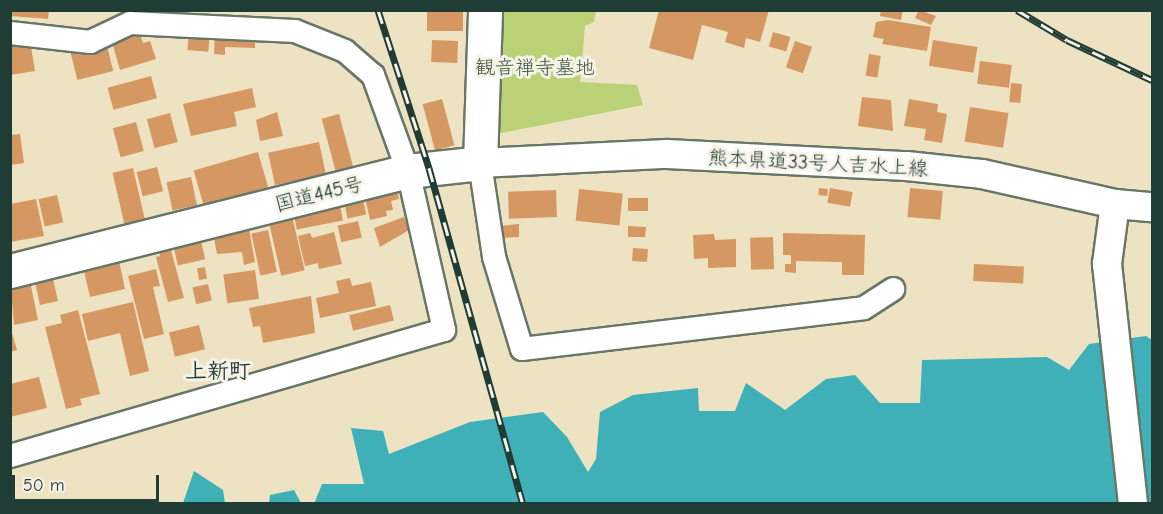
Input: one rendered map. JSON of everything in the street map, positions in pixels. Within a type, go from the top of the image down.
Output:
[{"type":"highway","points":[[480,164],[485,10]]},
{"type":"highway","name":"国道445号","points":[[10,271],[408,171],[480,164]]},
{"type":"main road","name":"熊本県道33号人吉水上線","points":[[480,164],[667,154],[907,166],[982,174],[1115,204],[1152,207]]},
{"type":"main road","points":[[1115,204],[1107,264],[1133,504]]},
{"type":"street","points":[[10,33],[90,42],[125,18],[130,23],[295,31],[345,51],[373,75],[408,171],[444,330],[10,456]]},
{"type":"street","points":[[480,164],[494,257],[522,349],[864,308],[893,289]]},
{"type":"green space","name":"観音禅寺墓地","points":[[596,10],[594,22],[585,26],[580,82],[637,85],[643,105],[491,135],[492,11]]},
{"type":"water","points":[[1146,336],[1152,340],[1152,503],[314,504],[322,484],[364,484],[351,428],[383,431],[389,454],[470,422],[543,412],[567,437],[588,472],[596,459],[600,412],[633,395],[698,388],[699,411],[735,411],[746,383],[785,410],[826,379],[855,375],[880,403],[920,403],[922,360],[1047,357],[1069,370],[1089,344]]},
{"type":"water","points":[[194,471],[223,490],[225,503],[183,503]]},
{"type":"water","points":[[294,490],[301,503],[269,503],[270,495]]},
{"type":"building","points":[[10,10],[49,10],[48,19],[10,16]]},
{"type":"building","points":[[427,10],[463,10],[463,31],[427,31]]},
{"type":"building","points":[[659,10],[769,10],[760,42],[746,38],[744,48],[725,42],[728,32],[702,25],[693,60],[649,48]]},
{"type":"building","points":[[881,10],[903,10],[901,20],[880,16]]},
{"type":"building","points":[[919,10],[936,16],[931,25],[915,18]]},
{"type":"building","points":[[888,20],[931,27],[927,51],[882,44],[884,39],[873,37],[876,22]]},
{"type":"building","points":[[131,29],[133,36],[140,34],[143,43],[150,41],[156,59],[120,70],[110,35]]},
{"type":"building","points":[[189,31],[210,33],[208,52],[187,50]]},
{"type":"building","points":[[773,32],[790,37],[786,51],[769,46]]},
{"type":"building","points":[[215,33],[255,35],[255,48],[225,47],[225,55],[214,54]]},
{"type":"building","points":[[432,40],[458,41],[457,63],[431,62]]},
{"type":"building","points":[[933,40],[977,47],[973,73],[929,66]]},
{"type":"building","points":[[30,41],[35,71],[10,75],[10,44]]},
{"type":"building","points":[[795,41],[812,47],[803,73],[786,67]]},
{"type":"building","points":[[106,42],[113,71],[77,80],[70,51]]},
{"type":"building","points":[[869,54],[881,56],[877,78],[866,76]]},
{"type":"building","points":[[980,61],[1012,65],[1009,88],[977,84]]},
{"type":"building","points":[[151,76],[157,98],[113,110],[108,88]]},
{"type":"building","points":[[1011,83],[1022,84],[1020,103],[1009,102]]},
{"type":"building","points":[[252,88],[256,107],[234,112],[237,126],[191,136],[183,104]]},
{"type":"building","points":[[862,97],[891,100],[893,131],[858,126]]},
{"type":"building","points":[[442,99],[454,145],[435,151],[423,104]]},
{"type":"building","points":[[909,99],[938,104],[937,112],[947,114],[942,143],[924,140],[926,129],[904,126]]},
{"type":"building","points":[[970,107],[1009,113],[1003,148],[965,142]]},
{"type":"building","points":[[277,112],[283,136],[260,141],[256,120]]},
{"type":"building","points":[[170,113],[178,142],[155,148],[147,119]]},
{"type":"building","points":[[339,114],[353,168],[336,173],[322,119]]},
{"type":"building","points":[[136,122],[144,151],[121,157],[113,128]]},
{"type":"building","points":[[20,134],[24,163],[10,165],[10,135]]},
{"type":"building","points":[[319,142],[326,174],[275,185],[268,153]]},
{"type":"building","points":[[258,152],[268,188],[204,206],[194,170]]},
{"type":"building","points":[[157,167],[163,191],[143,196],[137,172]]},
{"type":"building","points":[[133,168],[145,219],[124,223],[113,173]]},
{"type":"building","points":[[191,177],[197,205],[173,211],[167,182]]},
{"type":"building","points":[[395,182],[399,199],[391,201],[393,210],[386,211],[387,216],[370,220],[363,189]]},
{"type":"building","points":[[819,188],[828,189],[827,196],[818,195]]},
{"type":"building","points":[[830,188],[853,192],[850,207],[827,203]]},
{"type":"building","points":[[910,188],[943,191],[940,220],[907,217]]},
{"type":"building","points":[[579,189],[623,194],[619,225],[576,221]]},
{"type":"building","points":[[361,190],[366,214],[348,218],[342,194]]},
{"type":"building","points":[[556,190],[557,217],[509,219],[508,192]]},
{"type":"building","points":[[57,195],[63,222],[45,227],[38,199]]},
{"type":"building","points":[[338,195],[343,221],[297,229],[292,204]]},
{"type":"building","points":[[628,198],[648,198],[648,211],[628,211]]},
{"type":"building","points":[[36,199],[44,236],[10,242],[10,204]]},
{"type":"building","points":[[290,207],[305,270],[281,276],[267,212]]},
{"type":"building","points":[[404,217],[409,230],[380,247],[374,228]]},
{"type":"building","points":[[247,218],[255,262],[244,265],[242,252],[217,254],[214,238],[219,237],[217,224]]},
{"type":"building","points":[[358,221],[362,238],[341,242],[338,226]]},
{"type":"building","points":[[519,224],[519,237],[501,238],[499,226]]},
{"type":"building","points":[[628,226],[646,227],[645,237],[628,237]]},
{"type":"building","points":[[198,228],[205,259],[178,265],[171,234]]},
{"type":"building","points":[[268,230],[277,272],[260,276],[251,234]]},
{"type":"building","points":[[334,232],[342,264],[319,269],[318,263],[305,266],[298,236],[310,233],[312,238]]},
{"type":"building","points":[[783,233],[865,235],[864,275],[842,275],[842,262],[796,261],[796,273],[785,272],[785,264],[791,264],[791,255],[783,255]]},
{"type":"building","points":[[714,234],[715,240],[736,239],[736,267],[708,268],[708,258],[694,259],[693,235]]},
{"type":"building","points":[[773,237],[774,269],[751,270],[750,238]]},
{"type":"building","points":[[168,239],[184,298],[168,302],[156,257],[160,256],[157,242]]},
{"type":"building","points":[[633,248],[648,249],[647,262],[632,261]]},
{"type":"building","points":[[118,256],[125,289],[90,297],[84,271],[101,267],[100,260]]},
{"type":"building","points":[[974,264],[1024,267],[1023,284],[973,281]]},
{"type":"building","points":[[69,265],[71,276],[53,279],[58,301],[40,305],[33,273]]},
{"type":"building","points":[[205,267],[207,279],[199,280],[197,268]]},
{"type":"building","points":[[156,269],[160,286],[153,287],[164,334],[144,339],[128,276]]},
{"type":"building","points":[[255,270],[259,299],[227,303],[223,274]]},
{"type":"building","points":[[29,276],[38,320],[14,325],[10,279]]},
{"type":"building","points":[[350,278],[352,286],[371,282],[376,306],[320,318],[316,298],[339,293],[336,281]]},
{"type":"building","points":[[208,284],[212,301],[196,304],[192,288]]},
{"type":"building","points":[[311,296],[315,333],[263,343],[260,326],[253,327],[249,308]]},
{"type":"building","points":[[133,302],[149,371],[130,376],[120,333],[88,341],[82,314]]},
{"type":"building","points":[[390,305],[394,321],[353,331],[349,315]]},
{"type":"building","points":[[78,310],[100,394],[80,399],[82,405],[66,409],[45,327],[62,323],[60,315]]},
{"type":"building","points":[[199,325],[205,349],[175,357],[169,332]]},
{"type":"building","points":[[10,326],[17,350],[10,352]]},
{"type":"building","points":[[39,377],[47,408],[10,417],[10,384]]},
{"type":"railway","points":[[378,10],[429,168],[523,504]]},
{"type":"railway","points":[[1017,10],[1067,40],[1152,80]]},
{"type":"district","name":"上新町","points":[[218,372]]}]
